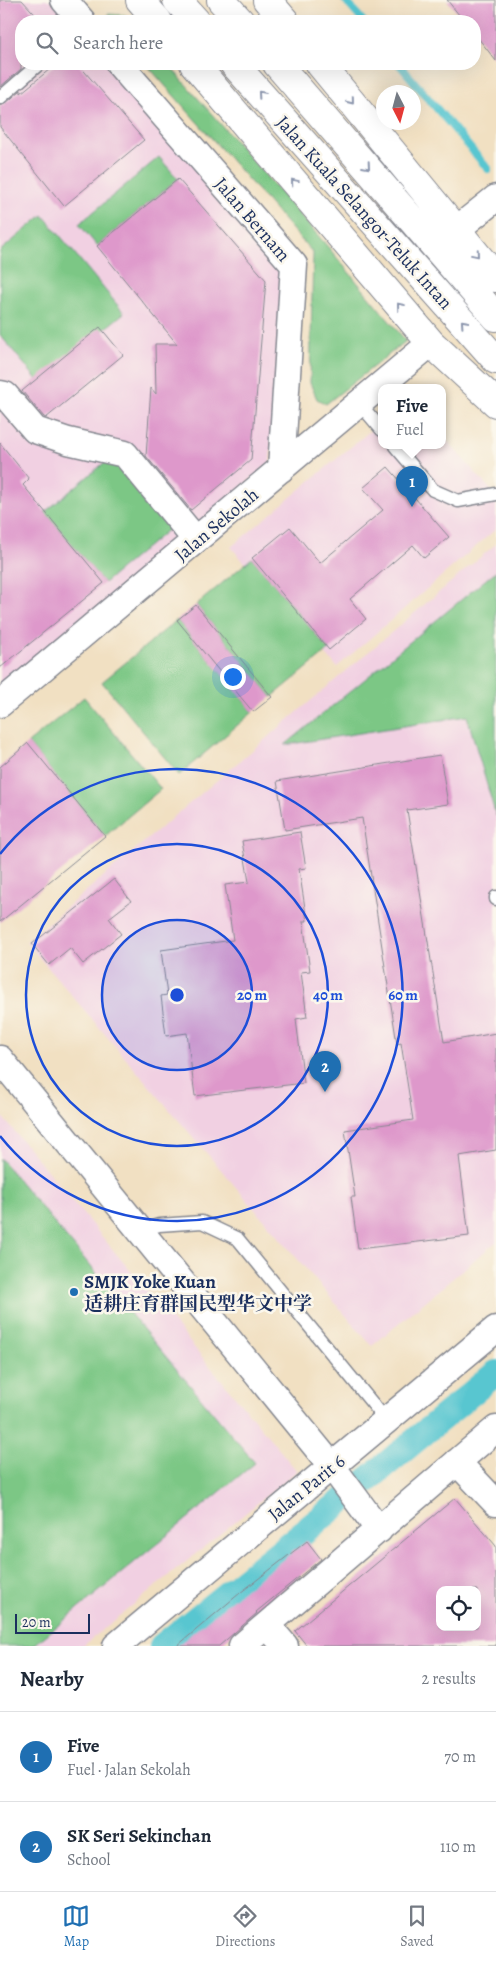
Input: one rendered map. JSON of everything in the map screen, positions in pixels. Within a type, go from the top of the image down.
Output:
[{"type":"highway","points":[[140,0],[153,15]]},
{"type":"highway","points":[[178,0],[191,15]]},
{"type":"highway","points":[[221,0],[235,15]]},
{"type":"highway","points":[[267,0],[280,15]]},
{"type":"highway","points":[[199,70],[431,343],[496,403]]},
{"type":"highway","name":"Jalan Kuala Selangor-Teluk Intan","points":[[239,70],[496,360]]},
{"type":"highway","name":"Jalan Kuala Selangor-Teluk Intan","points":[[282,70],[426,233],[496,317]]},
{"type":"highway","points":[[325,70],[496,278]]},
{"type":"street","name":"Jalan Bernam","points":[[124,70],[294,265],[281,469]]},
{"type":"street","points":[[456,230],[496,198]]},
{"type":"street","name":"Jalan Sekolah","points":[[382,384],[431,343]]},
{"type":"street","name":"Jalan Sekolah","points":[[0,704],[378,387]]},
{"type":"street","points":[[0,394],[5,395],[35,430],[68,441],[126,454],[196,540]]},
{"type":"street","points":[[0,1059],[331,1465],[379,1530]]},
{"type":"street","name":"Jalan Parit 6","points":[[116,1646],[496,1328]]},
{"type":"street","points":[[242,1646],[496,1429]]},
{"type":"street","points":[[457,1462],[496,1503]]},
{"type":"street","points":[[267,1625],[285,1646]]},
{"type":"lane","points":[[0,98],[32,70]]},
{"type":"lane","points":[[359,403],[378,425]]},
{"type":"lane","points":[[398,449],[433,490],[458,501],[496,494]]},
{"type":"lane","points":[[140,1231],[158,1225],[202,1222],[238,1239],[386,1420]]},
{"type":"shaded area","points":[[0,0],[53,0],[66,15],[15,15],[15,70],[113,70],[284,268],[270,463],[0,692]]},
{"type":"shaded area","points":[[378,424],[378,449],[446,449],[446,440],[496,496],[496,529],[337,667],[231,547]]},
{"type":"shaded area","points":[[496,544],[496,1242],[372,1346],[26,942]]},
{"type":"shaded area","name":"SMJK Yoke Kuan 适耕庄育群国民型华文中学","points":[[0,1114],[297,1471],[83,1646],[0,1646]]},
{"type":"green space","points":[[151,70],[173,70],[328,247],[406,341],[326,404],[317,399],[310,383],[313,253]]},
{"type":"green space","points":[[159,157],[178,179],[97,246],[79,224]]},
{"type":"green space","points":[[43,215],[124,313],[39,382],[0,335],[0,251]]},
{"type":"green space","points":[[111,457],[170,528],[104,583],[45,512]]},
{"type":"green space","points":[[252,558],[329,650],[272,697],[196,605]]},
{"type":"green space","points":[[496,571],[496,816],[467,716],[285,745]]},
{"type":"green space","points":[[177,620],[253,712],[179,775],[102,682]]},
{"type":"green space","points":[[84,697],[161,789],[105,836],[28,743]]},
{"type":"green space","name":"SMJK Yoke Kuan 适耕庄育群国民型华文中学","points":[[0,1158],[255,1463],[33,1646],[0,1646]]},
{"type":"building","points":[[0,0],[22,0],[36,15],[15,15],[15,70],[20,70],[0,87]]},
{"type":"building","points":[[447,0],[496,0],[496,61],[481,42],[481,15],[459,15]]},
{"type":"building","points":[[49,70],[83,70],[144,140],[64,206],[0,127],[0,106],[21,90],[21,93]]},
{"type":"building","points":[[178,179],[266,280],[251,460],[191,510],[146,456],[151,388],[156,394],[155,344],[177,344],[97,246]]},
{"type":"building","points":[[100,327],[123,355],[46,418],[44,417],[22,391]]},
{"type":"building","points":[[0,443],[29,479],[23,485],[104,583],[0,668]]},
{"type":"building","points":[[388,467],[449,537],[424,558],[413,545],[350,599],[366,619],[329,650],[252,558],[290,527],[320,563],[383,510],[363,488]]},
{"type":"building","points":[[196,605],[272,697],[253,712],[177,620]]},
{"type":"building","points":[[28,743],[105,836],[0,922],[0,767]]},
{"type":"building","points":[[440,755],[448,804],[407,810],[444,1042],[496,1033],[496,1150],[459,1156],[469,1236],[358,1249],[351,1197],[355,1197],[345,1130],[413,1120],[401,1043],[397,1044],[362,818],[285,830],[277,781]]},
{"type":"building","points":[[300,832],[306,868],[299,869],[307,921],[303,921],[310,971],[301,972],[307,1017],[296,1019],[304,1083],[195,1096],[187,1033],[166,1036],[161,996],[167,995],[161,950],[233,940],[225,885],[249,882],[242,841]]},
{"type":"building","points":[[114,879],[131,901],[109,918],[121,934],[83,964],[70,948],[49,965],[32,944]]},
{"type":"building","points":[[455,1498],[496,1546],[496,1646],[307,1646],[295,1631]]},
{"type":"building","points":[[307,1541],[321,1559],[256,1612],[219,1646],[177,1646],[240,1593]]},
{"type":"waterway","points":[[345,0],[358,15]]},
{"type":"waterway","points":[[404,70],[488,169]]},
{"type":"waterway","points":[[365,1482],[496,1373]]},
{"type":"waterway","points":[[162,1646],[342,1501]]},
{"type":"place","name":"Five","points":[[412,507]]},
{"type":"place","name":"SK Seri Sekinchan","points":[[325,1092]]},
{"type":"place","name":"SMJK Yoke Kuan 适耕庄育群国民型华文中学","points":[[74,1292]]}]
